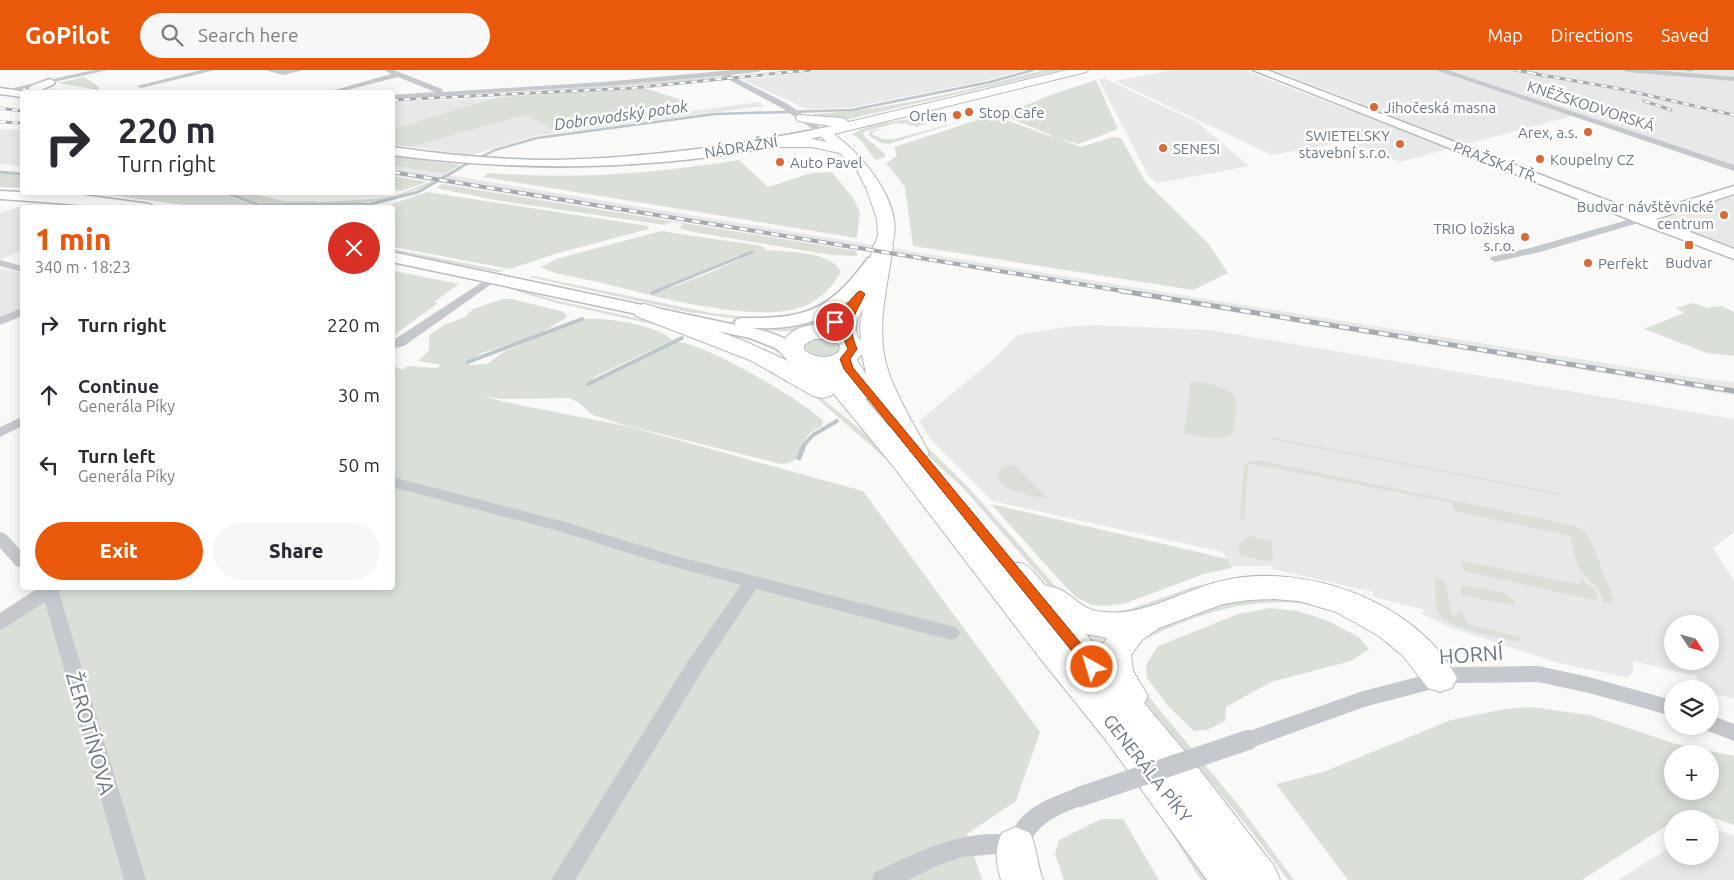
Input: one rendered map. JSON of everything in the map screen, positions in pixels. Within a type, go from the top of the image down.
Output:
[{"type":"highway","points":[[883,246],[871,327],[874,363],[909,456]]},
{"type":"highway","points":[[644,311],[741,347],[795,374],[835,400],[909,456]]},
{"type":"highway","points":[[811,333],[834,333],[846,349],[828,364],[800,358],[794,342],[811,333]]},
{"type":"highway","name":"GENERÁLA PÍKY","points":[[846,349],[848,369],[909,456],[1051,648],[1118,728],[1237,878]]},
{"type":"highway","name":"GENERÁLA PÍKY","points":[[800,358],[833,378],[909,456],[1015,571],[1180,773],[1237,878]]},
{"type":"highway","points":[[1015,571],[1066,612],[1084,620],[1105,625],[1126,624],[1148,619],[1222,592],[1255,586],[1304,590],[1362,609],[1390,626],[1411,643],[1440,678]]},
{"type":"highway","points":[[1148,619],[1130,631],[1122,640],[1114,653],[1113,662],[1116,673],[1122,683],[1180,773]]},
{"type":"main road","name":"NÁDRAŽNÍ","points":[[395,151],[461,160],[551,163],[621,162],[678,157],[769,143],[879,120],[1082,70]]},
{"type":"main road","name":"PRAŽSKÁ TŘ.","points":[[1258,70],[1734,254]]},
{"type":"main road","points":[[34,90],[50,82]]},
{"type":"main road","points":[[1,91],[20,94]]},
{"type":"main road","points":[[769,143],[796,132],[801,127],[803,118],[832,122],[879,120]]},
{"type":"main road","points":[[855,159],[847,136],[850,132],[879,120]]},
{"type":"main road","points":[[823,132],[855,159],[871,179],[884,211],[886,228],[883,246],[870,279],[847,320],[846,349]]},
{"type":"main road","points":[[769,143],[812,143],[855,159]]},
{"type":"main road","points":[[1641,219],[1734,190]]},
{"type":"main road","points":[[0,195],[82,199],[127,205]]},
{"type":"main road","points":[[644,311],[761,324],[782,323],[806,318],[824,312],[843,300],[862,278],[883,246]]},
{"type":"main road","points":[[395,258],[755,334],[781,344],[800,358]]},
{"type":"main road","points":[[755,334],[811,333],[835,322],[861,294]]},
{"type":"street","points":[[1,91],[104,70]]},
{"type":"street","points":[[150,90],[141,86],[211,70]]},
{"type":"street","points":[[269,70],[289,73],[300,70]]},
{"type":"street","points":[[387,70],[440,91]]},
{"type":"street","points":[[714,70],[785,106],[823,132]]},
{"type":"street","points":[[395,97],[603,84],[758,70]]},
{"type":"street","name":"KNĚŽSKODVORSKÁ","points":[[1440,70],[1734,168]]},
{"type":"street","points":[[1628,70],[1734,79]]},
{"type":"street","points":[[340,90],[396,75]]},
{"type":"street","points":[[1495,259],[1536,250],[1641,219]]},
{"type":"street","points":[[0,263],[20,268]]},
{"type":"street","points":[[395,344],[400,343],[493,278]]},
{"type":"street","points":[[0,322],[20,313]]},
{"type":"street","points":[[0,433],[20,422]]},
{"type":"street","points":[[395,483],[558,525],[670,560],[753,580],[951,633]]},
{"type":"street","points":[[0,538],[20,560]]},
{"type":"street","points":[[562,880],[695,666],[753,580]]},
{"type":"street","points":[[0,622],[48,590]]},
{"type":"street","name":"ŽEROTÍNOVA","points":[[50,590],[135,880]]},
{"type":"street","name":"HORNÍ","points":[[1019,863],[1028,823],[1039,813],[1079,797],[1362,699],[1440,678],[1456,675],[1538,674],[1589,685],[1664,706]]},
{"type":"street","points":[[1719,727],[1734,733]]},
{"type":"street","points":[[884,880],[929,856],[967,845],[998,843],[1019,863]]},
{"type":"shaded area","points":[[823,70],[1024,70],[984,81],[849,108],[807,109],[743,80]]},
{"type":"shaded area","points":[[1044,70],[1061,70],[844,120],[816,117],[813,114],[870,109],[900,104]]},
{"type":"shaded area","points":[[1172,70],[1244,70],[1345,109],[1360,103],[1274,70],[1734,70],[1734,169],[1572,116],[1400,162],[1349,141],[1272,155],[1115,81]]},
{"type":"shaded area","points":[[84,77],[99,87],[99,90],[58,83]]},
{"type":"shaded area","points":[[715,77],[724,79],[492,94]]},
{"type":"shaded area","points":[[1098,79],[1106,79],[1197,122],[1249,166],[1158,183],[1149,177]]},
{"type":"shaded area","points":[[1096,80],[1118,129],[1079,144],[1057,138],[1081,147],[1113,137],[1121,138],[1145,181],[1208,243],[1228,273],[1193,290],[913,246],[905,187],[886,163],[897,156],[894,147],[993,115],[1055,138],[1005,114],[1053,94]]},
{"type":"shaded area","points":[[644,88],[682,100],[690,110],[552,129],[525,115],[411,147],[395,145],[395,128],[498,97]]},
{"type":"shaded area","points":[[487,98],[492,100],[395,128],[395,102]]},
{"type":"shaded area","points":[[760,102],[764,106],[535,136],[472,155],[411,147],[525,115],[552,129]]},
{"type":"shaded area","points":[[917,119],[927,124],[915,127],[915,125],[908,126],[909,124],[897,123],[863,132],[864,136],[885,154],[885,157],[876,160],[862,142],[852,135],[864,128],[893,121]]},
{"type":"shaded area","points":[[959,122],[889,144],[881,143],[868,135],[871,131],[884,128],[872,134],[882,139],[894,139]]},
{"type":"shaded area","points":[[0,129],[20,130],[20,166],[0,164]]},
{"type":"shaded area","points":[[395,156],[460,165],[444,174],[395,166]]},
{"type":"shaded area","points":[[739,160],[768,187],[812,173],[832,172],[853,198],[860,212],[857,238],[483,177],[489,173],[552,176],[646,172]]},
{"type":"shaded area","points":[[395,166],[989,264],[1704,379],[1734,382],[1734,395],[395,175]]},
{"type":"shaded area","points":[[0,173],[20,176],[20,188],[0,187]]},
{"type":"shaded area","points":[[395,176],[427,182],[401,191],[395,190]]},
{"type":"shaded area","points":[[432,181],[434,182],[419,189],[389,198],[342,205],[273,205],[233,195],[259,195],[285,201],[316,202],[377,199],[394,196]]},
{"type":"shaded area","points":[[442,184],[857,251],[857,256],[832,255],[693,232],[679,228],[683,224],[671,222],[665,225],[495,200],[436,188]]},
{"type":"shaded area","points":[[427,192],[648,226],[649,229],[558,253],[510,269],[395,247],[395,205],[389,205]]},
{"type":"shaded area","points":[[1734,192],[1734,250],[1659,221]]},
{"type":"shaded area","points":[[107,195],[224,195],[254,205],[186,205]]},
{"type":"shaded area","points":[[373,204],[372,205],[339,205]]},
{"type":"shaded area","points":[[20,206],[20,251],[0,260],[0,213]]},
{"type":"shaded area","points":[[661,231],[762,246],[766,250],[819,256],[836,265],[841,272],[825,293],[802,307],[782,311],[758,312],[676,301],[596,281],[561,275],[541,267],[556,259]],"holes":[[[737,256],[742,258],[686,282],[665,289],[659,289]]]},
{"type":"shaded area","points":[[395,249],[505,271],[497,272],[395,252]]},
{"type":"shaded area","points":[[0,268],[20,273],[20,310],[0,318]]},
{"type":"shaded area","points":[[395,271],[459,284],[434,302],[438,303],[395,335]]},
{"type":"shaded area","points":[[533,276],[711,313],[758,318],[752,321],[688,312],[529,277]]},
{"type":"shaded area","points":[[516,289],[559,301],[672,326],[665,327],[557,303],[516,291]]},
{"type":"shaded area","points":[[502,299],[511,299],[561,311],[567,317],[538,335],[482,353],[467,362],[470,365],[487,364],[503,352],[579,320],[599,319],[627,322],[654,329],[664,334],[671,341],[592,379],[597,381],[667,344],[675,342],[688,344],[751,373],[795,400],[823,421],[822,426],[807,436],[797,459],[781,464],[617,423],[593,415],[578,402],[569,398],[501,399],[481,395],[504,402],[631,427],[863,491],[1040,732],[1016,801],[967,834],[982,880],[0,880],[0,618],[42,590],[395,590],[395,367],[404,370],[405,367],[409,366],[436,368],[441,365],[418,361],[429,350],[429,337],[444,325],[465,317],[473,309]]},
{"type":"shaded area","points":[[1693,303],[1708,308],[1722,306],[1734,312],[1734,356],[1707,353],[1644,329],[1684,313],[1676,308]]},
{"type":"shaded area","points":[[842,305],[835,315],[817,327],[796,331],[761,330],[763,327],[832,311]]},
{"type":"shaded area","points":[[1093,325],[1211,330],[1734,419],[1734,532],[1713,548],[1734,581],[1734,699],[1719,695],[1719,680],[1698,680],[1696,676],[1671,670],[1719,670],[1719,615],[1664,615],[1664,668],[1633,661],[1633,670],[1630,676],[1625,677],[1559,663],[1449,627],[1422,614],[1425,610],[1373,597],[1373,592],[1273,569],[1272,566],[1231,566],[1223,552],[992,501],[931,440],[919,421],[994,359],[1017,335],[1066,327]]},
{"type":"shaded area","points":[[827,337],[841,344],[841,351],[832,357],[812,358],[800,346],[807,340]]},
{"type":"shaded area","points":[[1191,381],[1210,384],[1229,391],[1236,401],[1237,408],[1233,433],[1221,438],[1215,438],[1184,433]]},
{"type":"shaded area","points":[[817,394],[888,455],[1078,692],[1207,880],[1201,880],[1157,811],[1072,692],[916,493],[885,458],[814,396]]},
{"type":"shaded area","points":[[1270,437],[1558,493],[1561,495],[1271,439]]},
{"type":"shaded area","points":[[918,438],[969,488],[1066,598],[1062,601],[964,489],[924,452]]},
{"type":"shaded area","points":[[1250,461],[1262,461],[1572,525],[1582,530],[1590,538],[1614,600],[1611,603],[1603,602],[1599,590],[1578,568],[1570,536],[1455,511],[1452,503],[1252,464],[1248,465],[1244,523],[1240,518],[1244,466]]},
{"type":"shaded area","points":[[1014,465],[1048,499],[1026,495],[1003,485],[999,480],[1002,467]]},
{"type":"shaded area","points":[[991,504],[1228,559],[1232,568],[1204,574],[1126,603],[1106,606],[1092,605],[1076,597],[1062,583]]},
{"type":"shaded area","points":[[1250,536],[1272,542],[1273,562],[1240,556],[1240,544]]},
{"type":"shaded area","points":[[1462,561],[1582,585],[1580,578],[1595,590],[1598,601],[1464,571]]},
{"type":"shaded area","points":[[1238,577],[1235,581],[1141,612],[1119,613],[1193,587]]},
{"type":"shaded area","points":[[1437,577],[1446,584],[1452,615],[1456,616],[1457,610],[1463,611],[1467,624],[1519,637],[1520,640],[1514,641],[1481,634],[1442,618],[1439,615],[1437,606],[1435,580]]},
{"type":"shaded area","points":[[1463,585],[1505,593],[1513,599],[1515,606],[1462,595],[1461,589]]},
{"type":"shaded area","points":[[1289,597],[1311,605],[1266,603],[1224,609],[1182,623],[1141,641],[1140,635],[1220,604],[1242,599]]},
{"type":"shaded area","points":[[1270,608],[1298,611],[1326,620],[1359,637],[1369,649],[1351,661],[1271,682],[1226,707],[1225,721],[1207,730],[1194,731],[1168,706],[1147,678],[1146,665],[1158,646],[1238,614]]},
{"type":"shaded area","points":[[1132,672],[1140,686],[1240,807],[1294,880],[1288,880],[1251,831],[1136,691]]},
{"type":"shaded area","points":[[1531,707],[1589,715],[1681,745],[1664,745],[1664,800],[1719,800],[1719,753],[1734,756],[1734,825],[1719,820],[1719,810],[1664,810],[1664,827],[1582,880],[1348,880],[1276,784],[1323,772],[1451,720],[1505,709]]},
{"type":"shaded area","points":[[1101,819],[1123,819],[1159,880],[1064,880],[1055,854],[1059,840]]},
{"type":"shaded area","points":[[1719,830],[1734,836],[1734,880],[1618,880],[1664,851],[1664,865],[1719,865]]},
{"type":"waterway","name":"Dobrovodský potok","points":[[457,169],[495,150],[537,138],[715,114],[852,110],[990,82],[1033,70]]},
{"type":"waterway","name":"Dobrovodský potok","points":[[1687,70],[1692,70]]},
{"type":"waterway","name":"Dobrovodský potok","points":[[259,205],[371,204],[418,192],[460,168]]},
{"type":"waterway","name":"Dobrovodský potok","points":[[0,172],[20,174]]},
{"type":"waterway","name":"Dobrovodský potok","points":[[231,195],[259,205]]},
{"type":"waterway","points":[[654,292],[752,252]]},
{"type":"waterway","points":[[652,293],[657,291]]},
{"type":"waterway","points":[[468,362],[582,319]]},
{"type":"waterway","points":[[588,384],[682,338]]},
{"type":"waterway","points":[[803,446],[813,435],[837,421]]},
{"type":"waterway","points":[[799,458],[804,445]]},
{"type":"railway","points":[[395,100],[632,88],[810,70]]},
{"type":"railway","points":[[1515,70],[1537,74]]},
{"type":"railway","points":[[1530,73],[1616,88],[1734,115]]},
{"type":"railway","points":[[1644,101],[1671,110]]},
{"type":"railway","points":[[0,108],[20,111]]},
{"type":"railway","points":[[0,122],[20,123]]},
{"type":"railway","points":[[395,172],[1129,292]]},
{"type":"railway","points":[[1122,291],[1734,391]]},
{"type":"place","name":"Jihočeská masna","points":[[1374,107]]},
{"type":"place","name":"Stop Cafe","points":[[969,112]]},
{"type":"place","name":"Orlen","points":[[957,115]]},
{"type":"place","name":"Arex, a.s.","points":[[1588,132]]},
{"type":"place","name":"SWIETELSKY stavební s.r.o.","points":[[1400,144]]},
{"type":"place","name":"SENESI","points":[[1163,148]]},
{"type":"place","name":"Koupelny CZ","points":[[1540,159]]},
{"type":"place","name":"Auto Pavel","points":[[780,162]]},
{"type":"place","name":"Budvar návštěvnické centrum","points":[[1724,215]]},
{"type":"place","name":"TRIO ložiska s.r.o.","points":[[1525,237]]},
{"type":"place","name":"Budvar","points":[[1689,245]]},
{"type":"place","name":"Perfekt","points":[[1588,263]]},
{"type":"route","points":[[835,322],[861,294],[846,325],[846,335],[852,344],[850,354],[845,359],[848,369],[1092,667]]}]
